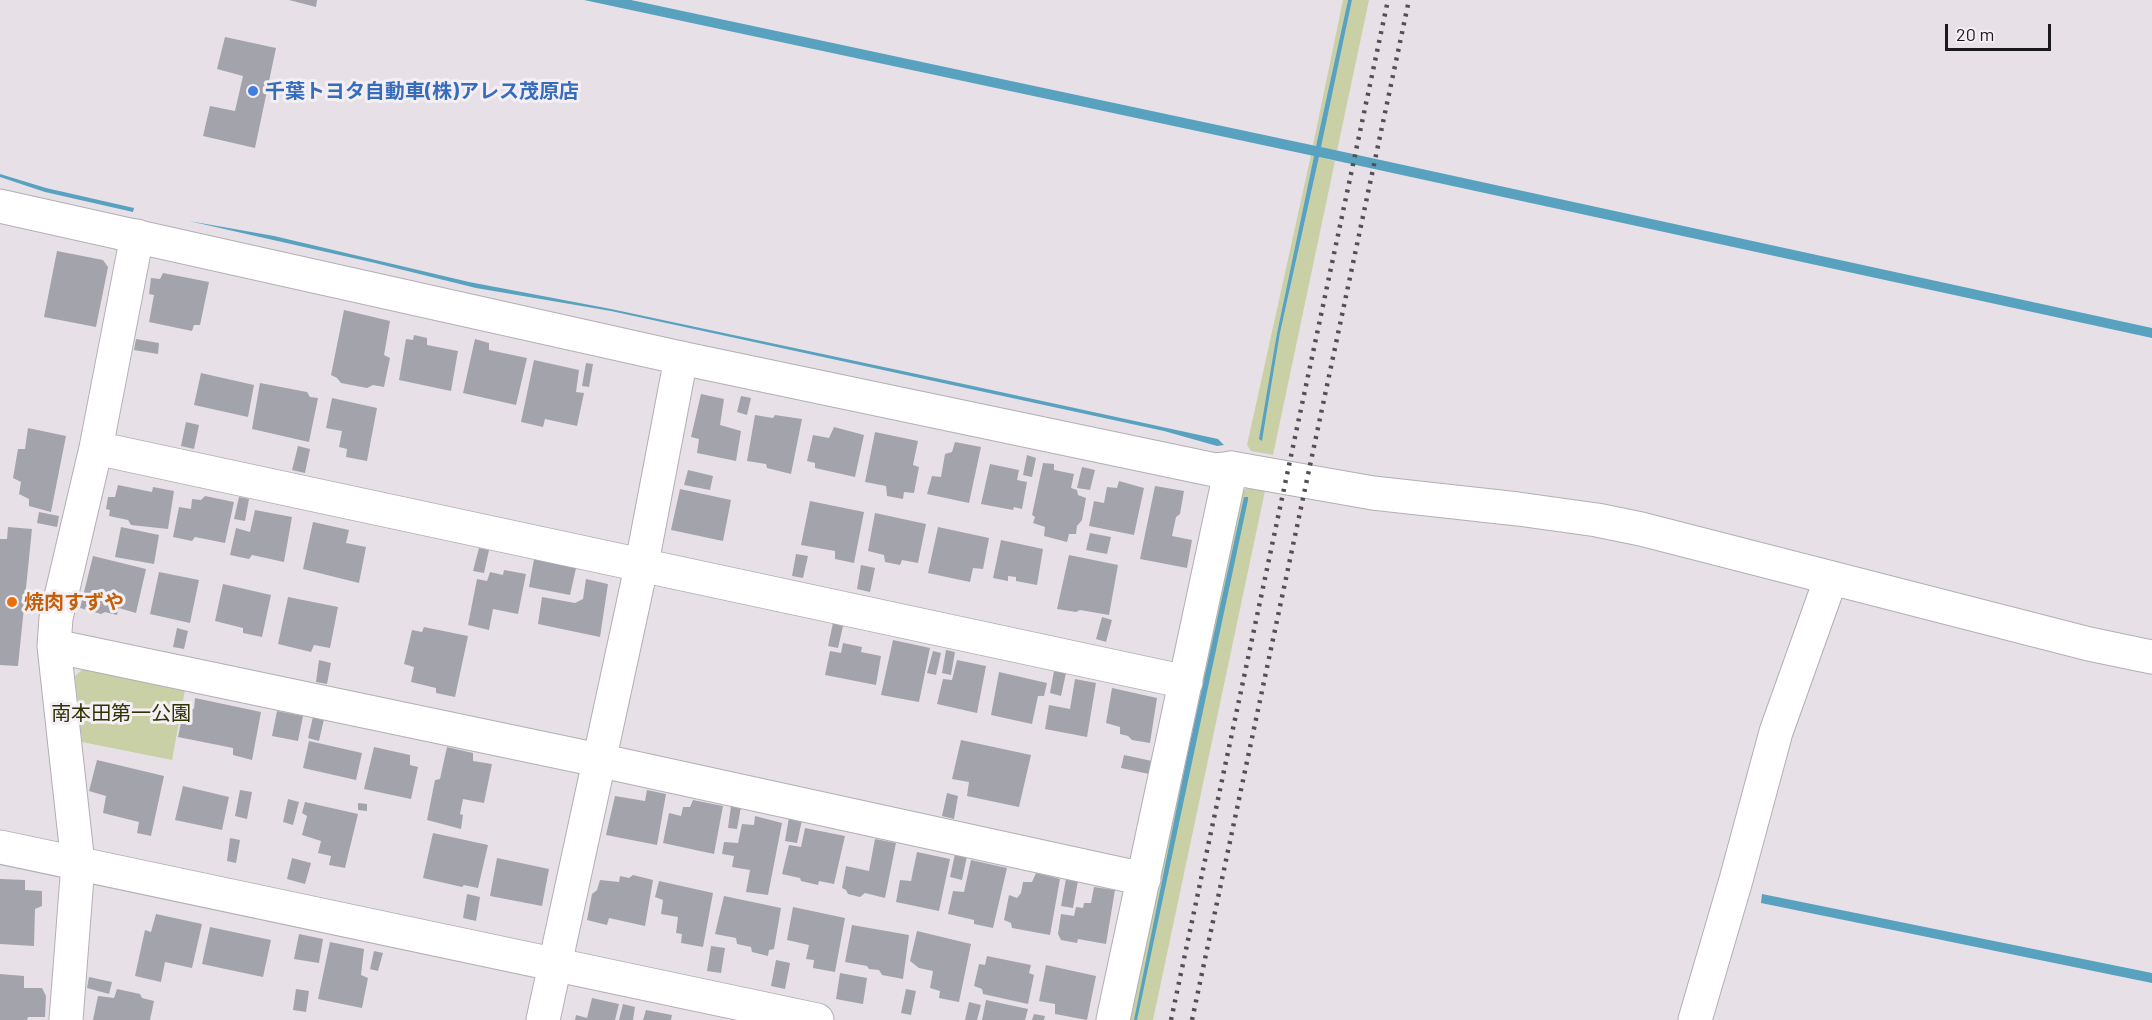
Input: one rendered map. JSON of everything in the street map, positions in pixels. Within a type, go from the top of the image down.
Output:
[{"type":"street","points":[[0,206],[681,358],[1215,470],[1231,468],[1373,493],[1597,520],[1683,539],[2078,641],[2152,657]]},
{"type":"street","points":[[66,1020],[78,864],[54,646],[56,618],[96,448],[137,236]]},
{"type":"street","points":[[543,1020],[642,564],[681,358]]},
{"type":"street","points":[[96,448],[1186,682]]},
{"type":"street","points":[[1113,1020],[1231,468]]},
{"type":"street","points":[[1695,1020],[1776,732],[1831,578]]},
{"type":"street","points":[[54,646],[598,760],[1144,879]]},
{"type":"street","points":[[0,847],[817,1020]]},
{"type":"green space","points":[[1343,0],[1348,0],[1316,146],[1313,145]]},
{"type":"green space","points":[[1352,0],[1369,0],[1337,151],[1320,147]]},
{"type":"green space","points":[[1311,155],[1314,156],[1277,333],[1262,441],[1280,333],[1319,157],[1335,161],[1273,455],[1251,451],[1247,445]]},
{"type":"green space","points":[[1248,488],[1265,491],[1153,1020],[1129,1020],[1241,491]]},
{"type":"green space","name":"南本田第一公園","points":[[84,668],[185,690],[172,760],[82,742],[75,676]]},
{"type":"water","points":[[584,0],[631,0],[1316,146],[1348,0],[1352,0],[1321,147],[2152,328],[2152,338],[1319,157],[1280,333],[1262,441],[1259,439],[1277,333],[1314,156]]},
{"type":"water","points":[[0,174],[46,188],[134,208],[133,212],[45,192],[0,177]]},
{"type":"water","points":[[189,221],[274,236],[469,282],[611,309],[1218,439],[1224,445],[1217,446],[1164,431],[611,311],[476,288]]},
{"type":"water","points":[[1244,497],[1248,497],[1248,500],[1137,1020],[1134,1020],[1188,752]]},
{"type":"water","points":[[1762,894],[2152,973],[2152,983],[1761,903]]},
{"type":"building","points":[[289,0],[317,0],[316,7]]},
{"type":"building","name":"千葉トヨタ自動車(株)アレス茂原店","points":[[225,37],[276,48],[255,148],[203,136],[210,106],[235,111],[243,76],[217,69]]},
{"type":"building","points":[[57,251],[103,260],[108,267],[96,327],[44,317]]},
{"type":"building","points":[[163,273],[209,282],[200,325],[194,325],[192,331],[149,322],[154,295],[149,294],[151,278],[160,279]]},
{"type":"building","points":[[344,310],[390,321],[384,355],[390,358],[384,387],[373,385],[367,388],[341,383],[331,375]]},
{"type":"building","points":[[414,335],[427,338],[427,345],[458,351],[451,391],[399,380],[406,339],[413,340]]},
{"type":"building","points":[[136,339],[159,343],[158,354],[134,350]]},
{"type":"building","points":[[475,339],[489,343],[489,350],[527,358],[516,405],[463,393]]},
{"type":"building","points":[[534,360],[579,370],[576,392],[584,393],[577,426],[545,419],[543,427],[521,422]]},
{"type":"building","points":[[586,363],[593,364],[589,387],[582,386]]},
{"type":"building","points":[[201,373],[254,385],[248,417],[194,405]]},
{"type":"building","points":[[260,383],[307,392],[310,397],[318,398],[309,442],[252,429]]},
{"type":"building","points":[[701,394],[724,399],[720,425],[741,431],[736,461],[697,453],[699,439],[691,437]]},
{"type":"building","points":[[741,396],[751,398],[747,415],[737,412]]},
{"type":"building","points":[[332,398],[377,408],[367,461],[346,457],[347,449],[339,447],[342,431],[326,428]]},
{"type":"building","points":[[755,415],[802,419],[791,474],[767,468],[766,464],[747,461]]},
{"type":"building","points":[[186,422],[199,425],[194,449],[181,446]]},
{"type":"building","points":[[834,427],[864,435],[855,477],[815,468],[815,463],[807,461],[813,435],[829,438]]},
{"type":"building","points":[[28,428],[66,436],[51,512],[29,506],[29,499],[19,494],[21,482],[13,478],[18,449],[25,449]]},
{"type":"building","points":[[875,432],[918,441],[913,465],[919,467],[914,493],[904,492],[903,499],[887,496],[886,486],[865,482]]},
{"type":"building","points":[[955,442],[981,447],[969,503],[927,494],[932,476],[941,477],[945,454],[952,452]]},
{"type":"building","points":[[298,446],[310,449],[305,473],[292,470]]},
{"type":"building","points":[[1027,455],[1036,458],[1032,477],[1023,475]]},
{"type":"building","points":[[1043,463],[1054,464],[1054,470],[1074,474],[1071,488],[1077,490],[1078,495],[1086,498],[1082,520],[1077,526],[1076,534],[1069,534],[1067,542],[1044,536],[1045,527],[1033,523],[1035,517],[1032,515]]},
{"type":"building","points":[[990,464],[1019,470],[1017,480],[1027,482],[1022,509],[1014,507],[1013,510],[981,504]]},
{"type":"building","points":[[1082,467],[1095,470],[1090,490],[1077,488]]},
{"type":"building","points":[[688,470],[713,476],[710,490],[684,485]]},
{"type":"building","points":[[1119,481],[1144,488],[1134,535],[1089,526],[1094,501],[1104,503],[1107,487],[1117,488]]},
{"type":"building","points":[[118,485],[152,492],[153,487],[174,491],[168,529],[131,525],[128,520],[109,516],[110,510],[106,509],[108,497],[115,497]]},
{"type":"building","points":[[1155,486],[1184,491],[1180,514],[1176,517],[1172,536],[1192,540],[1187,568],[1140,559]]},
{"type":"building","points":[[680,489],[731,500],[723,541],[671,530]]},
{"type":"building","points":[[205,496],[234,502],[225,543],[195,537],[192,541],[173,537],[179,507],[191,509],[192,499],[201,500]]},
{"type":"building","points":[[239,497],[249,499],[245,521],[234,519]]},
{"type":"building","points":[[810,501],[864,512],[854,563],[835,559],[835,551],[801,545]]},
{"type":"building","points":[[255,510],[292,517],[284,562],[252,555],[249,559],[230,555],[236,528],[250,532]]},
{"type":"building","points":[[39,512],[59,516],[57,527],[37,523]]},
{"type":"building","points":[[875,513],[926,524],[918,563],[902,560],[900,565],[885,562],[884,555],[868,551]]},
{"type":"building","points":[[313,522],[349,530],[346,543],[366,547],[359,583],[303,569]]},
{"type":"building","name":"焼肉すずや","points":[[8,527],[32,529],[18,666],[0,665],[0,539],[7,539]]},
{"type":"building","points":[[121,527],[159,535],[154,564],[115,557]]},
{"type":"building","points":[[938,527],[989,538],[983,569],[973,568],[970,582],[928,573]]},
{"type":"building","points":[[1090,533],[1111,537],[1107,554],[1086,550]]},
{"type":"building","points":[[1001,540],[1043,549],[1037,585],[1016,581],[1016,577],[1008,576],[1008,581],[993,578]]},
{"type":"building","points":[[479,548],[489,550],[484,573],[473,571]]},
{"type":"building","points":[[796,554],[808,556],[803,578],[792,576]]},
{"type":"building","points":[[1069,555],[1118,565],[1109,615],[1057,609]]},
{"type":"building","points":[[93,556],[146,569],[136,613],[119,608],[117,615],[105,612],[101,614],[80,608]]},
{"type":"building","points":[[534,559],[576,568],[570,595],[529,587]]},
{"type":"building","points":[[861,565],[875,568],[870,592],[857,589]]},
{"type":"building","points":[[504,570],[526,574],[518,614],[493,609],[489,630],[468,625],[477,579],[487,581],[490,572],[503,575]]},
{"type":"building","points":[[159,572],[199,580],[190,623],[150,614]]},
{"type":"building","points":[[586,579],[608,584],[600,637],[538,624],[542,597],[575,603],[583,599]]},
{"type":"building","points":[[223,584],[271,595],[262,637],[243,633],[243,628],[215,621]]},
{"type":"building","points":[[288,597],[338,607],[330,648],[314,645],[311,652],[278,644]]},
{"type":"building","points":[[1102,617],[1112,620],[1106,642],[1096,639]]},
{"type":"building","points":[[833,623],[843,626],[838,648],[828,646]]},
{"type":"building","points":[[424,627],[468,636],[455,697],[436,693],[436,688],[411,682],[414,667],[404,664],[412,630],[422,632]]},
{"type":"building","points":[[177,628],[188,631],[184,649],[173,647]]},
{"type":"building","points":[[893,640],[930,648],[919,702],[881,695]]},
{"type":"building","points":[[843,643],[862,647],[861,652],[881,656],[876,685],[825,675],[830,651],[841,653]]},
{"type":"building","points":[[946,650],[955,652],[951,675],[942,673]]},
{"type":"building","points":[[933,651],[941,653],[936,675],[927,673]]},
{"type":"building","points":[[319,660],[331,663],[327,684],[316,682]]},
{"type":"building","points":[[957,660],[986,666],[977,713],[937,704],[943,679],[952,680]]},
{"type":"building","points":[[1054,671],[1066,673],[1061,696],[1050,693]]},
{"type":"building","points":[[999,672],[1047,683],[1044,696],[1038,696],[1032,724],[991,715]]},
{"type":"building","points":[[1075,679],[1096,683],[1087,737],[1045,729],[1049,705],[1070,709]]},
{"type":"building","points":[[1112,688],[1157,698],[1150,743],[1132,740],[1120,734],[1120,727],[1106,723]]},
{"type":"building","points":[[195,698],[261,712],[252,760],[233,755],[233,748],[178,737],[184,708],[194,709]]},
{"type":"building","points":[[277,711],[303,716],[298,741],[272,736]]},
{"type":"building","points":[[313,717],[324,719],[319,741],[308,738]]},
{"type":"building","points":[[961,740],[1031,755],[1019,807],[967,796],[969,782],[952,779]]},
{"type":"building","points":[[309,741],[362,753],[356,780],[303,768]]},
{"type":"building","points":[[374,747],[410,755],[410,765],[418,767],[411,799],[364,789]]},
{"type":"building","points":[[447,747],[473,753],[473,761],[492,764],[484,803],[463,799],[460,814],[463,815],[461,829],[427,820],[435,780],[440,779]]},
{"type":"building","points":[[1124,755],[1152,761],[1149,774],[1121,768]]},
{"type":"building","points":[[97,760],[164,776],[151,836],[137,833],[139,822],[103,813],[106,796],[89,791]]},
{"type":"building","points":[[183,786],[229,797],[222,830],[175,820]]},
{"type":"building","points":[[240,790],[252,792],[247,819],[235,816]]},
{"type":"building","points":[[647,790],[666,794],[657,845],[606,835],[615,796],[645,801]]},
{"type":"building","points":[[947,793],[958,796],[954,819],[942,816]]},
{"type":"building","points":[[288,799],[299,802],[293,825],[283,822]]},
{"type":"building","points":[[693,800],[723,806],[714,854],[663,843],[669,813],[681,816],[683,807],[690,807]]},
{"type":"building","points":[[305,802],[358,814],[345,868],[329,865],[331,856],[318,853],[321,841],[302,835],[307,816],[302,813]]},
{"type":"building","points":[[358,803],[367,804],[367,811],[358,810]]},
{"type":"building","points":[[731,806],[741,807],[737,829],[728,828]]},
{"type":"building","points":[[755,816],[782,823],[768,895],[746,892],[750,870],[732,867],[734,856],[722,854],[724,842],[738,843],[742,824],[754,825]]},
{"type":"building","points":[[789,817],[802,820],[797,843],[785,841]]},
{"type":"building","points":[[805,828],[845,836],[834,884],[819,881],[818,885],[782,874],[789,845],[801,847]]},
{"type":"building","points":[[433,833],[488,845],[478,888],[464,885],[462,887],[423,878]]},
{"type":"building","points":[[230,838],[240,840],[236,863],[227,861]]},
{"type":"building","points":[[875,839],[896,843],[885,898],[865,893],[860,897],[848,894],[842,888],[846,866],[869,871]]},
{"type":"building","points":[[917,852],[950,859],[939,911],[896,902],[900,880],[911,881]]},
{"type":"building","points":[[955,854],[967,856],[962,880],[950,877]]},
{"type":"building","points":[[292,858],[311,863],[305,884],[287,879]]},
{"type":"building","points":[[497,858],[549,869],[542,906],[490,896]]},
{"type":"building","points":[[971,860],[1007,868],[993,928],[974,924],[974,920],[948,914],[953,891],[964,892]]},
{"type":"building","points":[[1036,873],[1060,879],[1050,935],[1012,928],[1011,923],[1004,920],[1009,895],[1017,898],[1021,893],[1023,882],[1032,882]]},
{"type":"building","points":[[633,875],[653,880],[645,926],[609,918],[607,925],[587,920],[592,894],[597,890],[600,880],[619,882],[620,876],[629,878]]},
{"type":"building","points":[[0,879],[25,880],[25,890],[42,891],[42,906],[35,909],[34,946],[0,944]]},
{"type":"building","points":[[1066,879],[1078,881],[1073,908],[1061,906]]},
{"type":"building","points":[[659,881],[713,893],[703,947],[681,943],[682,934],[676,933],[678,917],[661,914],[663,900],[655,897]]},
{"type":"building","points":[[1094,887],[1115,890],[1106,944],[1078,939],[1077,943],[1061,940],[1058,934],[1061,914],[1074,916],[1076,907],[1083,908],[1084,903],[1091,903]]},
{"type":"building","points":[[467,894],[480,897],[476,921],[463,918]]},
{"type":"building","points":[[724,896],[781,908],[774,949],[769,950],[768,956],[752,952],[751,947],[737,944],[736,938],[715,934]]},
{"type":"building","points":[[793,907],[845,918],[835,972],[813,968],[814,960],[806,959],[809,945],[787,940]]},
{"type":"building","points":[[156,914],[202,924],[192,968],[165,962],[161,982],[135,976],[145,930],[151,932]]},
{"type":"building","points":[[852,925],[909,935],[903,979],[882,975],[879,970],[869,969],[867,966],[845,962]]},
{"type":"building","points":[[210,927],[271,940],[263,977],[202,964]]},
{"type":"building","points":[[917,931],[971,944],[959,1002],[939,998],[940,991],[930,988],[933,971],[919,968],[910,961]]},
{"type":"building","points":[[299,934],[323,939],[319,963],[294,959]]},
{"type":"building","points":[[330,942],[364,949],[361,975],[368,978],[362,1008],[318,999]]},
{"type":"building","points":[[711,946],[725,948],[721,973],[707,971]]},
{"type":"building","points":[[374,951],[383,953],[378,971],[370,969]]},
{"type":"building","points":[[987,956],[1031,965],[1029,973],[1034,975],[1028,1004],[983,994],[982,989],[974,986],[979,964],[985,965]]},
{"type":"building","points":[[776,960],[790,963],[785,989],[771,986]]},
{"type":"building","points":[[1046,965],[1096,976],[1087,1020],[1055,1014],[1055,1004],[1039,1001]]},
{"type":"building","points":[[840,973],[867,978],[863,1004],[836,999]]},
{"type":"building","points":[[0,974],[24,976],[24,988],[42,988],[46,996],[45,1017],[0,1020]]},
{"type":"building","points":[[89,977],[112,982],[109,994],[87,988]]},
{"type":"building","points":[[117,989],[140,994],[142,998],[154,1001],[150,1020],[93,1020],[98,996],[114,998]]},
{"type":"building","points":[[296,989],[309,991],[306,1012],[293,1010]]},
{"type":"building","points":[[906,989],[916,991],[911,1015],[901,1013]]},
{"type":"building","points":[[592,998],[619,1004],[615,1020],[575,1020],[576,1015],[587,1018]]},
{"type":"building","points":[[986,1000],[1028,1009],[1025,1020],[982,1020]]},
{"type":"building","points":[[969,1002],[981,1005],[977,1020],[965,1020]]},
{"type":"building","points":[[623,1004],[635,1007],[633,1020],[619,1020]]},
{"type":"building","points":[[646,1010],[672,1015],[671,1020],[643,1020]]},
{"type":"building","points":[[1034,1014],[1045,1016],[1044,1020],[1032,1020]]},
{"type":"railway","points":[[1171,1020],[1388,0]]},
{"type":"railway","points":[[1192,1020],[1409,0]]},
{"type":"place","name":"千葉トヨタ自動車(株)アレス茂原店","points":[[253,91]]},
{"type":"place","name":"焼肉すずや","points":[[12,602]]}]
